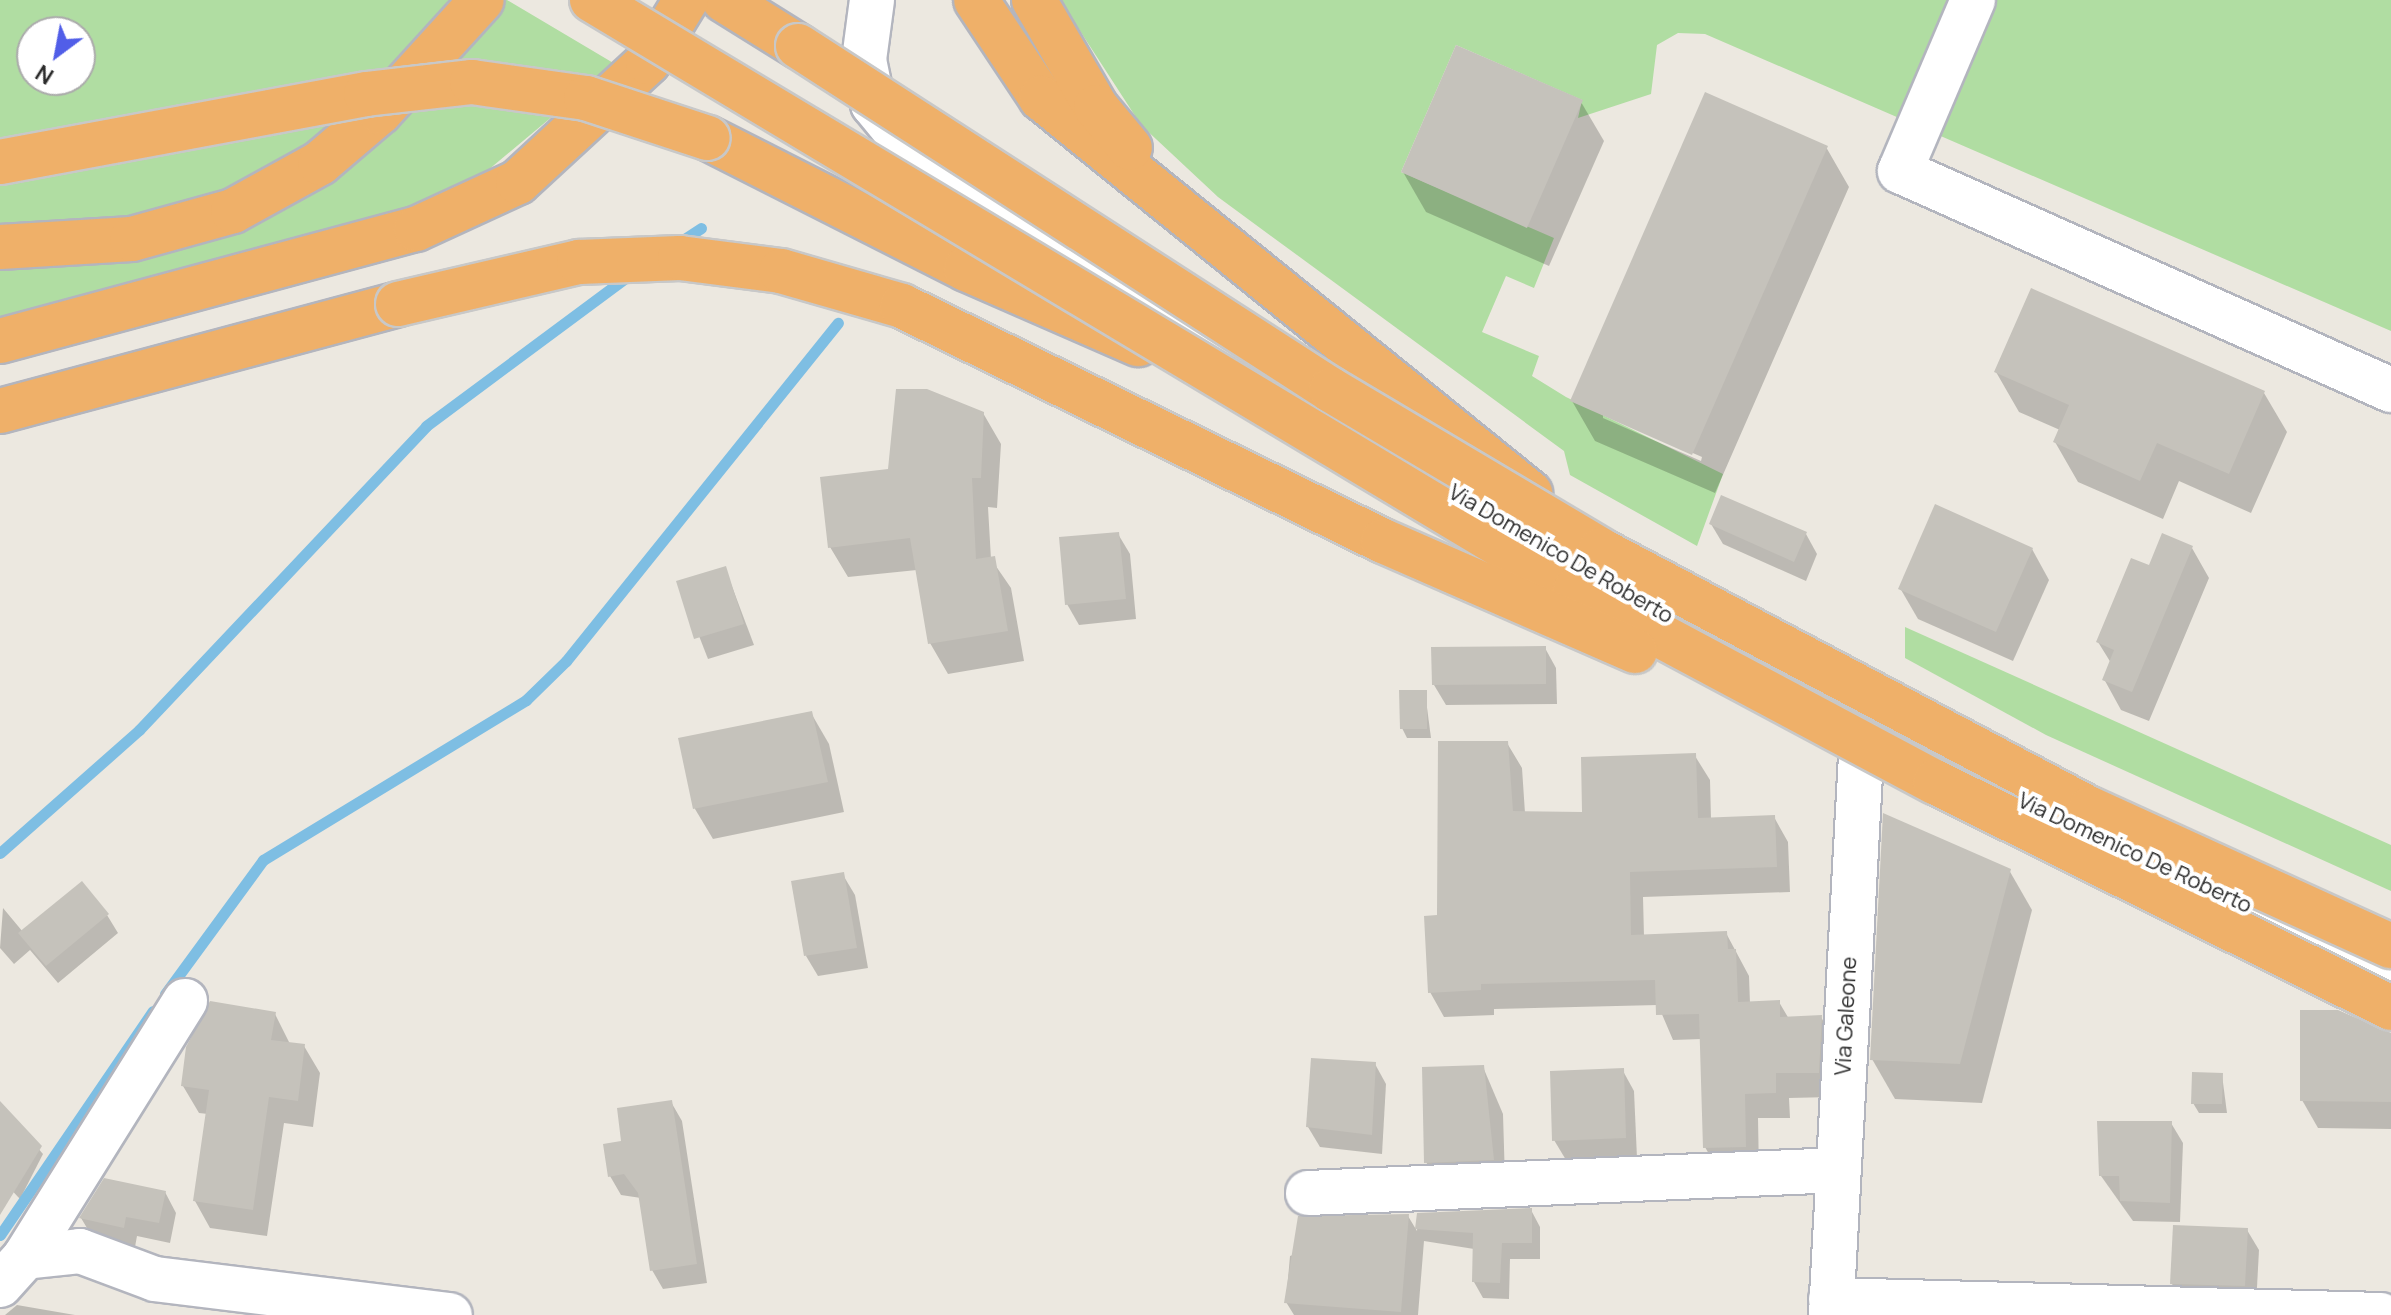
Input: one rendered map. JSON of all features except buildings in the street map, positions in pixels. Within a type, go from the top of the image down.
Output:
[{"type":"highway","points":[[0,247],[132,239],[233,211],[320,163],[421,70],[482,0]]},
{"type":"highway","points":[[592,0],[1213,377],[1575,590],[1935,782],[2391,1008]]},
{"type":"highway","points":[[0,341],[416,229],[518,182],[648,62],[686,0]]},
{"type":"highway","points":[[724,0],[1331,390],[1600,550],[2090,809],[2391,946]]},
{"type":"highway","points":[[976,0],[1041,98],[1600,550]]},
{"type":"highway","points":[[1034,0],[1096,107],[1177,205]]},
{"type":"highway","points":[[0,162],[366,94],[472,82],[586,98],[708,138],[966,269],[1213,377]]},
{"type":"highway","points":[[0,411],[398,304],[579,262],[680,258],[781,271],[902,306],[1383,541],[1935,782]]},
{"type":"street","name":"Via Domenico De Roberto","points":[[872,0],[864,60],[873,104],[910,149],[1297,401],[1675,621],[1863,718],[2391,973]]},
{"type":"street","points":[[1973,0],[1900,171],[2391,390]]},
{"type":"street","name":"Via Galeone","points":[[1831,1308],[1863,718]]},
{"type":"street","points":[[13,1271],[185,1001]]},
{"type":"street","points":[[1308,1193],[1838,1170]]},
{"type":"street","points":[[13,1271],[80,1251],[155,1279],[450,1315]]},
{"type":"street","points":[[1831,1308],[2381,1315]]},
{"type":"green space","points":[[0,0],[507,0],[615,64],[481,176],[364,227],[0,322]]},
{"type":"green space","points":[[1060,0],[2391,0],[2391,331],[1705,34],[1678,33],[1657,45],[1651,94],[1578,118],[1582,100],[1456,45],[1401,172],[1554,238],[1534,288],[1506,276],[1482,332],[1539,356],[1532,376],[1566,397],[1723,474],[1697,546],[1570,475],[1564,451],[1218,197],[1141,125]]},
{"type":"green space","points":[[1905,627],[2391,845],[2391,891],[2046,735],[1905,658]]},
{"type":"waterway","points":[[675,245],[701,228]]},
{"type":"waterway","points":[[0,853],[139,730],[426,426],[631,274]]},
{"type":"waterway","points":[[165,994],[263,860],[526,700],[566,661],[838,323]]},
{"type":"waterway","points":[[0,1235],[153,1011]]}]
